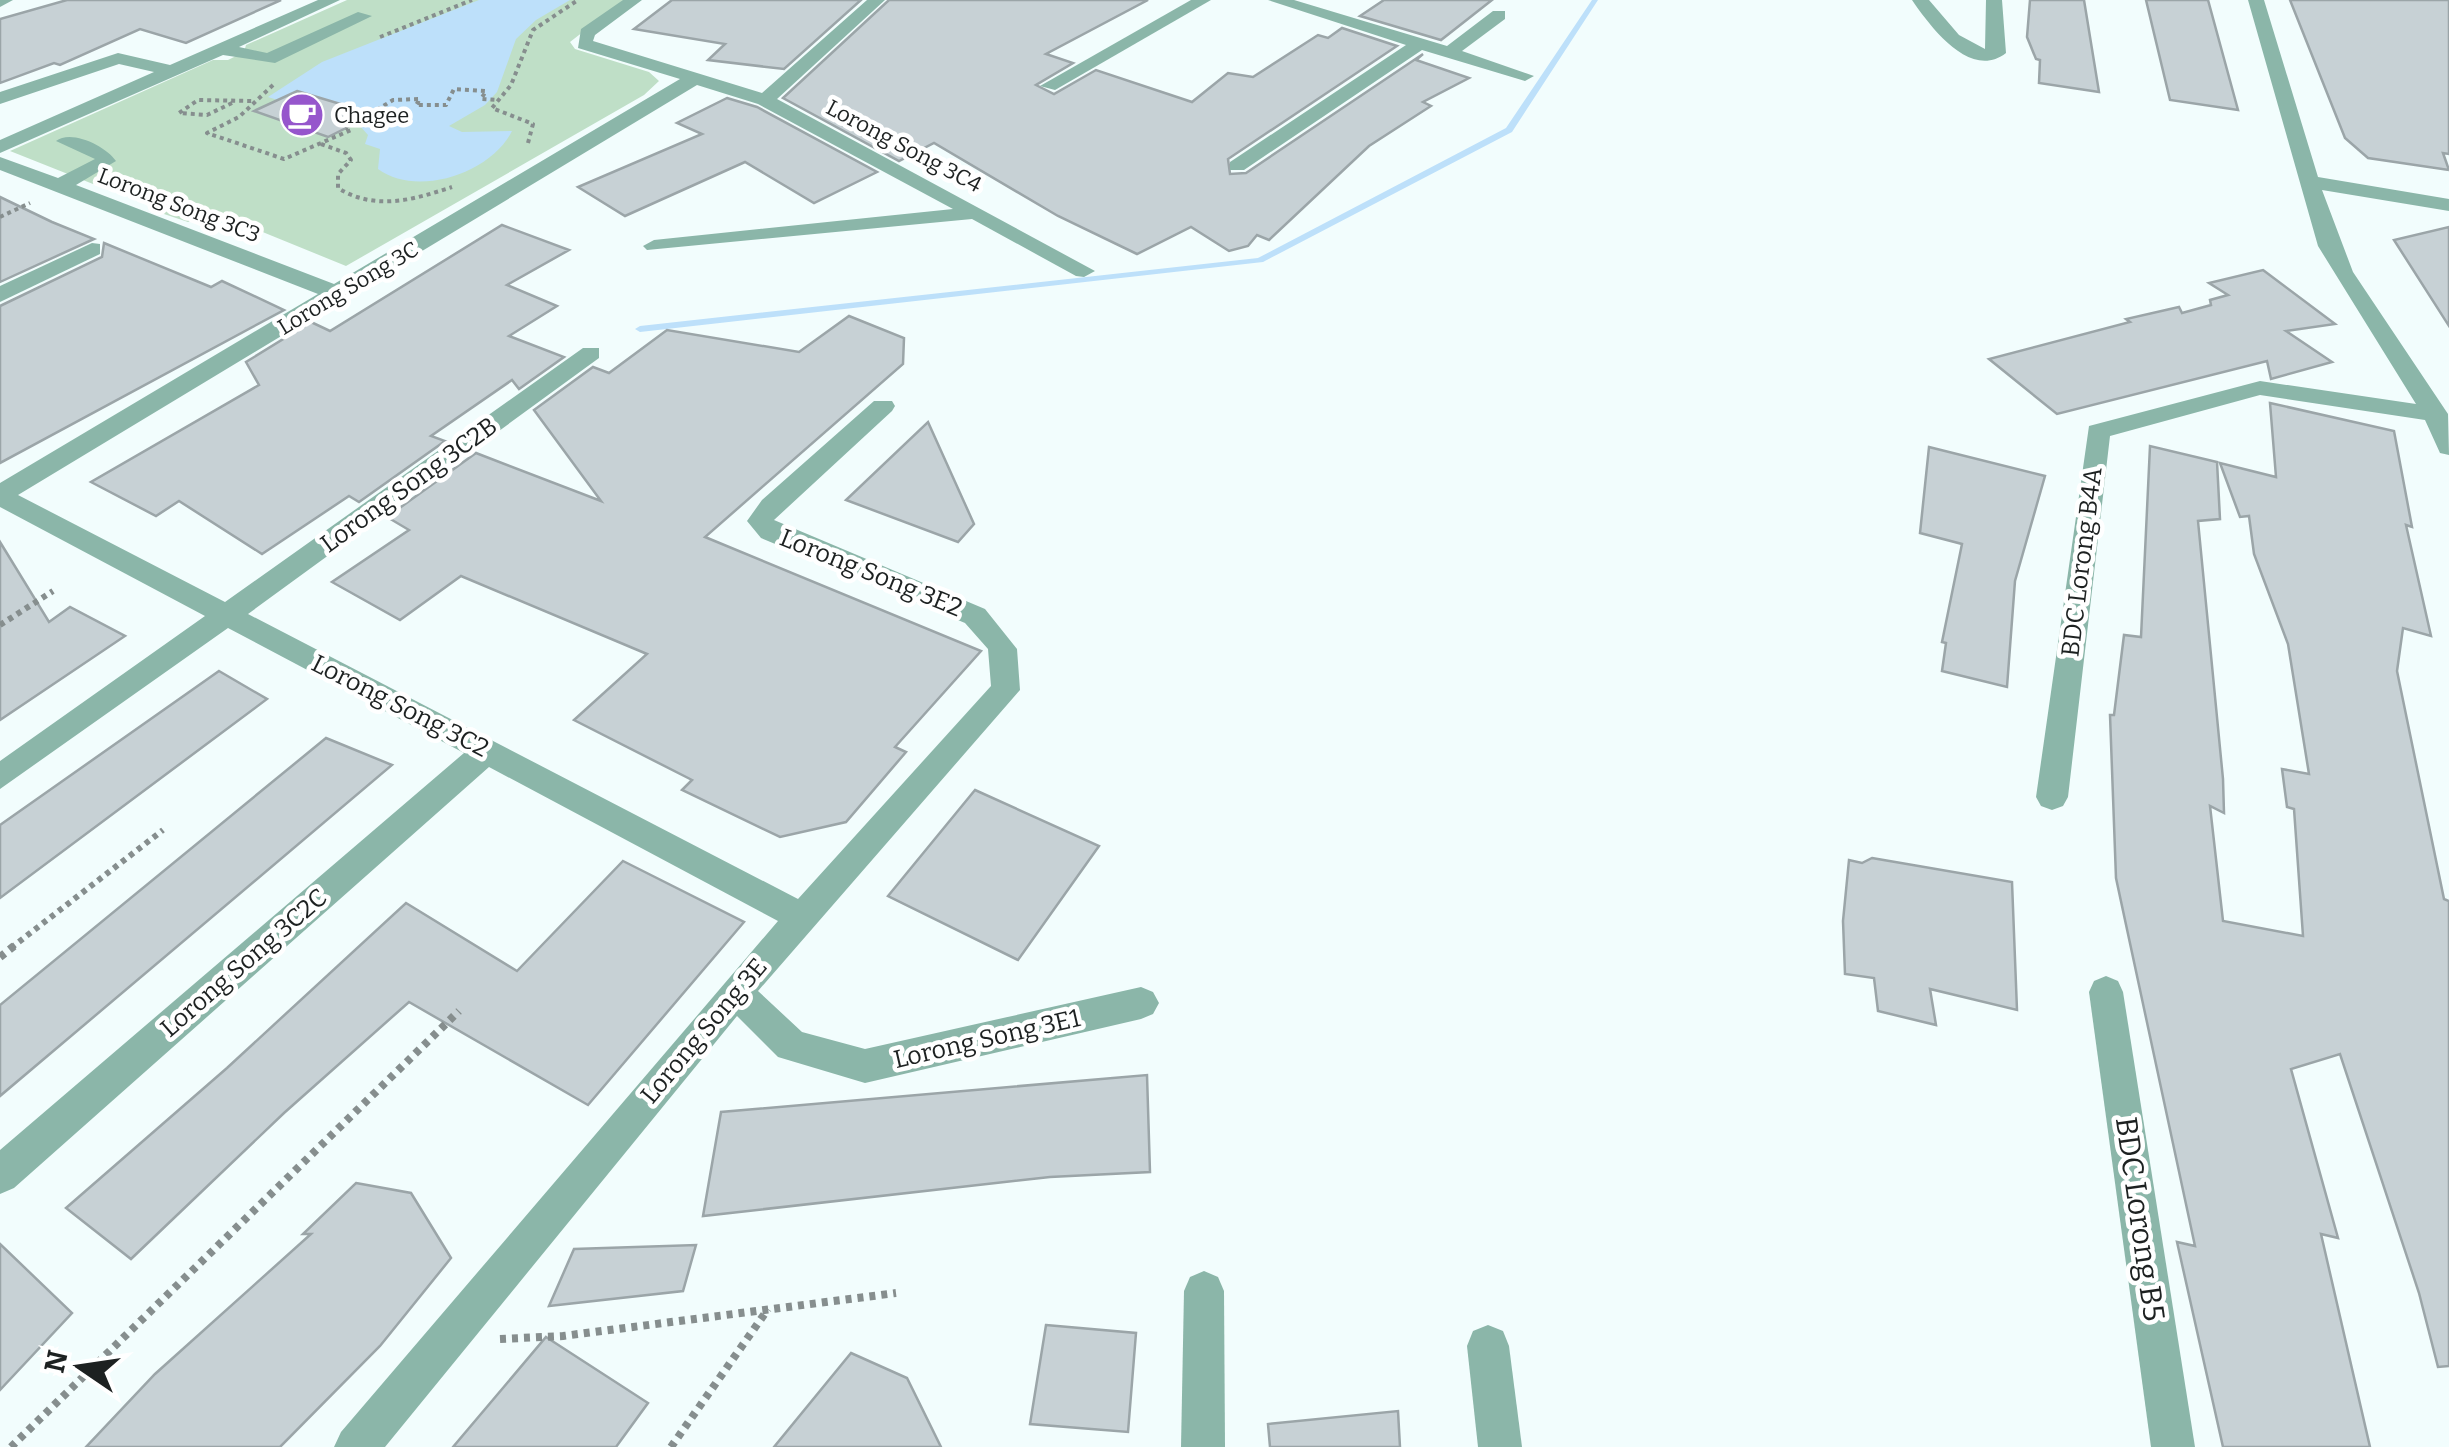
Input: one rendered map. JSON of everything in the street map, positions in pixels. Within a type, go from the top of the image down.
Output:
[{"type":"street","points":[[0,147],[332,0]]},
{"type":"street","name":"Lorong Song 3C4","points":[[634,0],[587,33],[584,44],[765,100],[1084,272]]},
{"type":"street","points":[[765,100],[877,0]]},
{"type":"street","points":[[1049,86],[1203,0]]},
{"type":"street","points":[[1276,0],[1304,4],[1525,76]]},
{"type":"street","points":[[1920,0],[1961,46],[1982,54],[1998,53],[1994,0]]},
{"type":"street","points":[[2256,0],[2330,246],[2345,282],[2436,414],[2449,447]]},
{"type":"street","points":[[1449,53],[1500,15]]},
{"type":"street","points":[[222,48],[269,59],[364,16]]},
{"type":"street","points":[[1237,166],[1419,44]]},
{"type":"street","points":[[0,98],[118,58],[171,71]]},
{"type":"street","name":"Lorong Song 3C","points":[[0,495],[695,78]]},
{"type":"street","points":[[58,186],[106,160],[66,142]]},
{"type":"street","name":"Lorong Song 3C3","points":[[0,163],[340,294]]},
{"type":"street","points":[[2313,182],[2449,205]]},
{"type":"street","points":[[654,246],[975,212]]},
{"type":"street","points":[[0,296],[92,249]]},
{"type":"street","name":"Lorong Song 3C2B","points":[[0,777],[228,617],[590,353]]},
{"type":"street","name":"BDC Lorong B4A","points":[[2052,796],[2098,431],[2260,388],[2436,414]]},
{"type":"street","name":"Lorong Song 3E2","points":[[883,406],[770,506],[760,521],[770,532],[975,616]]},
{"type":"street","name":"Lorong Song 3C2","points":[[0,495],[800,916]]},
{"type":"street","name":"Lorong Song 3E","points":[[356,1447],[448,1342],[800,916],[1005,690],[1010,664],[1001,639],[975,616]]},
{"type":"street","name":"Lorong Song 3C2C","points":[[0,1175],[488,752]]},
{"type":"street","name":"Lorong Song 3E1","points":[[735,992],[791,1045],[865,1066],[1141,1003]]},
{"type":"street","name":"BDC Lorong B5","points":[[2106,992],[2173,1447]]},
{"type":"street","points":[[1202,1447],[1204,1291]]},
{"type":"street","points":[[1488,1346],[1500,1447]]},
{"type":"path","points":[[520,150],[532,140],[533,124],[492,108],[510,85],[533,30],[578,0]]},
{"type":"path","points":[[370,114],[393,100],[420,99],[416,106],[446,105],[454,89],[486,91],[481,99],[496,100]]},
{"type":"path","points":[[232,102],[208,115],[179,113],[198,100],[254,101],[240,117],[207,133],[284,159],[351,130],[346,128]]},
{"type":"path","points":[[321,144],[346,153],[351,160],[338,174],[338,188],[350,198],[400,202],[456,186]]},
{"type":"path","points":[[0,217],[32,202]]},
{"type":"path","points":[[0,625],[53,591]]},
{"type":"path","points":[[0,957],[163,830]]},
{"type":"path","points":[[11,1447],[459,1012]]},
{"type":"path","points":[[448,1342],[563,1336],[896,1293]]},
{"type":"path","points":[[670,1447],[768,1309]]},
{"type":"green space","points":[[347,0],[624,0],[570,42],[575,49],[649,72],[659,81],[644,95],[346,266],[211,211],[188,222],[158,212],[168,197],[123,181],[93,184],[10,151],[213,60],[228,60],[244,52],[246,45]]},
{"type":"water","points":[[479,0],[570,0],[536,20],[516,39],[497,92],[485,105],[449,126],[462,132],[512,131],[488,159],[471,169],[432,181],[394,177],[378,169],[380,149],[365,144],[368,135],[360,126],[268,97],[322,62]]},
{"type":"building","points":[[67,0],[281,0],[186,43],[140,29],[60,65],[54,63],[0,83],[0,19]]},
{"type":"building","points":[[672,0],[861,0],[784,69],[708,60],[725,44],[634,29]]},
{"type":"building","points":[[889,0],[1148,0],[1046,54],[1073,63],[1036,85],[1054,94],[1096,70],[1192,102],[1228,73],[1253,77],[1318,35],[1328,38],[1342,28],[1397,46],[1228,159],[1230,174],[1246,173],[1423,54],[1416,60],[1469,78],[1423,102],[1431,106],[1369,146],[1269,240],[1257,235],[1248,246],[1229,251],[1191,227],[1137,254],[1058,216],[934,143],[899,161],[783,98]]},
{"type":"building","points":[[1384,0],[1492,0],[1441,40],[1360,16]]},
{"type":"building","points":[[2030,0],[2084,0],[2099,92],[2039,83],[2040,60],[2027,37]]},
{"type":"building","points":[[2146,0],[2208,0],[2238,110],[2170,100]]},
{"type":"building","points":[[2290,0],[2449,0],[2449,154],[2443,153],[2449,170],[2368,158],[2345,138]]},
{"type":"building","points":[[297,91],[374,114],[328,137],[254,111]]},
{"type":"building","points":[[727,98],[757,107],[877,172],[814,203],[745,162],[625,216],[578,187],[702,134],[677,123]]},
{"type":"building","points":[[0,197],[52,222],[94,239],[0,282]]},
{"type":"building","points":[[502,225],[569,250],[507,285],[557,306],[509,336],[564,357],[519,389],[512,380],[431,436],[445,441],[359,502],[349,496],[262,554],[179,501],[156,516],[91,482],[259,385],[246,362],[311,322],[330,331]]},
{"type":"building","points":[[2449,227],[2449,326],[2394,240]]},
{"type":"building","points":[[104,243],[211,287],[222,281],[284,310],[0,463],[0,306],[102,257]]},
{"type":"building","points":[[2263,270],[2335,324],[2286,331],[2332,362],[2271,379],[2267,361],[2057,414],[1989,359],[2130,322],[2126,319],[2179,307],[2182,313],[2211,305],[2210,300],[2228,295],[2209,283]]},
{"type":"building","points":[[849,316],[904,338],[903,364],[705,537],[981,651],[895,747],[906,752],[846,822],[780,837],[682,790],[692,780],[574,720],[647,654],[461,576],[400,620],[332,582],[409,530],[387,517],[476,453],[601,501],[534,410],[593,367],[609,373],[667,330],[799,352]]},
{"type":"building","points":[[2270,403],[2394,431],[2412,527],[2406,525],[2431,636],[2403,628],[2397,671],[2444,899],[2449,901],[2449,1366],[2438,1367],[2419,1293],[2340,1054],[2291,1069],[2338,1238],[2321,1234],[2370,1447],[2223,1447],[2177,1242],[2195,1246],[2116,878],[2110,715],[2114,715],[2124,635],[2141,637],[2150,446],[2217,462],[2220,519],[2198,521],[2223,779],[2224,813],[2210,806],[2223,921],[2303,936],[2294,809],[2287,807],[2282,769],[2309,774],[2288,644],[2254,554],[2249,516],[2240,517],[2220,463],[2276,477]]},
{"type":"building","points":[[928,422],[974,524],[958,542],[846,500]]},
{"type":"building","points":[[1929,447],[2045,476],[2015,581],[2007,687],[1942,671],[1946,643],[1942,642],[1962,544],[1920,533]]},
{"type":"building","points":[[0,542],[49,622],[70,607],[125,636],[0,720]]},
{"type":"building","points":[[219,671],[267,699],[0,898],[0,825]]},
{"type":"building","points":[[326,738],[392,765],[0,1096],[0,1005]]},
{"type":"building","points":[[975,790],[1099,846],[1018,960],[888,896]]},
{"type":"building","points":[[1872,858],[2012,882],[2017,1010],[1930,989],[1936,1025],[1878,1011],[1874,978],[1845,974],[1843,921],[1849,860],[1862,863]]},
{"type":"building","points":[[623,861],[744,922],[588,1105],[409,1002],[284,1113],[131,1259],[66,1208],[227,1068],[406,903],[517,971]]},
{"type":"building","points":[[1147,1075],[1150,1172],[1050,1177],[703,1216],[721,1112]]},
{"type":"building","points":[[356,1183],[411,1193],[451,1258],[380,1346],[280,1447],[86,1447],[155,1374],[311,1234],[303,1234]]},
{"type":"building","points":[[0,1244],[72,1313],[0,1390]]},
{"type":"building","points":[[696,1245],[683,1291],[549,1306],[574,1249]]},
{"type":"building","points":[[1046,1325],[1136,1333],[1128,1432],[1030,1424]]},
{"type":"building","points":[[546,1337],[648,1403],[616,1447],[453,1447]]},
{"type":"building","points":[[851,1353],[907,1378],[941,1447],[774,1447]]},
{"type":"building","points":[[1398,1411],[1400,1447],[1270,1447],[1268,1424]]},
{"type":"waterway","points":[[640,329],[1260,260],[1509,130],[1595,0]]},
{"type":"place","name":"Chagee","points":[[302,115]]}]
